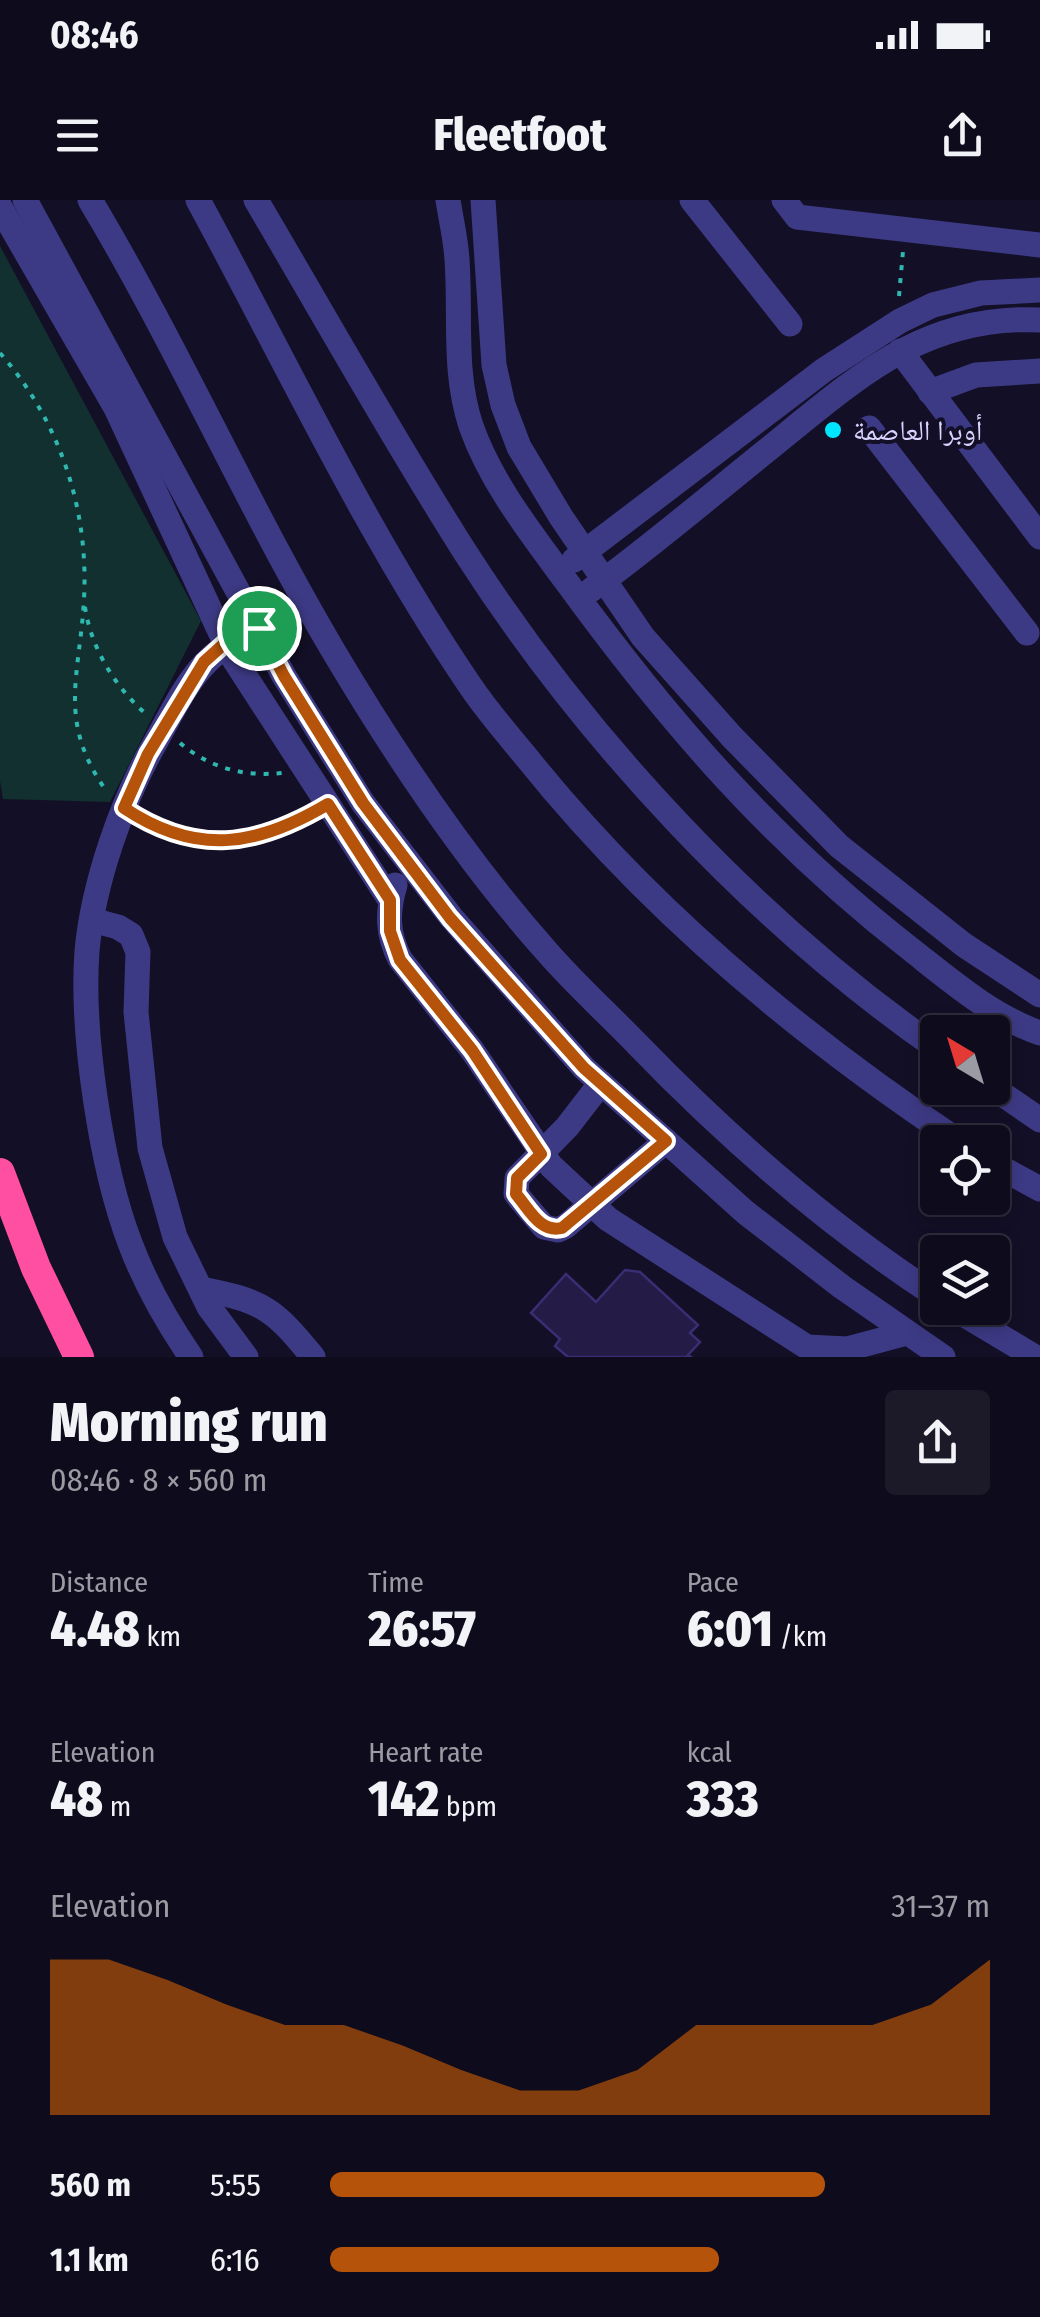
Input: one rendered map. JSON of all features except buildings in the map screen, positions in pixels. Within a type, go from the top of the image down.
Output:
[{"type":"highway","points":[[0,1173],[36,1268],[79,1357]]},
{"type":"street","points":[[25,200],[284,676],[363,803],[450,918],[601,1083],[666,1141],[746,1212],[943,1357]]},
{"type":"street","points":[[90,200],[132,270],[270,538],[333,650],[394,750],[464,851],[548,953],[729,1136],[804,1200],[920,1284]]},
{"type":"street","points":[[198,200],[354,499],[473,691],[552,790],[641,887],[794,1024],[934,1125]]},
{"type":"street","points":[[256,200],[465,552],[592,728],[768,911],[920,1034]]},
{"type":"street","points":[[448,200],[457,260],[462,394],[472,428],[488,465],[559,572],[696,749],[842,896],[999,1014],[1040,1033]]},
{"type":"street","points":[[483,200],[494,366],[503,405],[519,446],[584,552],[643,637],[839,846],[964,945],[1040,995]]},
{"type":"street","points":[[692,200],[790,324]]},
{"type":"street","points":[[784,200],[797,217],[1040,245]]},
{"type":"street","points":[[0,206],[116,408],[225,643],[390,900]]},
{"type":"street","points":[[559,572],[818,362],[933,305],[981,292],[1040,290]]},
{"type":"street","points":[[579,599],[844,394],[872,366],[938,335],[983,322],[1040,320]]},
{"type":"street","points":[[900,351],[1040,537]]},
{"type":"street","points":[[818,362],[844,394]]},
{"type":"street","points":[[930,392],[976,375],[1040,371]]},
{"type":"street","points":[[869,428],[1028,633]]},
{"type":"street","points":[[190,1357],[170,1326],[130,1243],[112,1177],[92,1072],[87,952],[92,920],[124,808],[148,754],[198,670],[225,643],[259,628]]},
{"type":"street","points":[[403,856],[390,900],[390,931],[400,960],[472,1050],[541,1154],[591,1205],[807,1347],[847,1349],[907,1333]]},
{"type":"street","points":[[92,920],[118,927],[132,936],[138,952],[136,1012],[150,1148],[176,1237],[201,1289],[246,1357]]},
{"type":"street","points":[[601,1083],[520,1174],[515,1188],[540,1223],[553,1230],[562,1228],[666,1141]]},
{"type":"street","points":[[1010,1099],[1040,1120]]},
{"type":"street","points":[[1010,1173],[1040,1189]]},
{"type":"street","points":[[201,1289],[264,1306],[278,1315],[313,1357]]},
{"type":"street","points":[[982,1325],[1035,1357]]},
{"type":"path","points":[[897,311],[905,228]]},
{"type":"path","points":[[0,353],[18,373],[49,422],[71,479],[82,543],[84,584],[73,694],[76,730],[104,786],[124,808],[154,828],[192,840],[227,840],[279,830],[328,804]]},
{"type":"green space","points":[[0,246],[201,621],[110,802],[3,799]]},
{"type":"place","name":"أوبرا العاصمة","points":[[833,430]]},
{"type":"route","points":[[259,628],[284,676],[363,803],[450,918],[584,1068],[666,1141],[562,1228],[544,1227],[516,1194],[517,1178],[541,1154],[472,1050],[400,960],[390,931],[390,900],[328,804],[279,830],[227,840],[192,840],[154,828],[124,808],[148,754],[204,662],[225,643],[259,628]]}]
